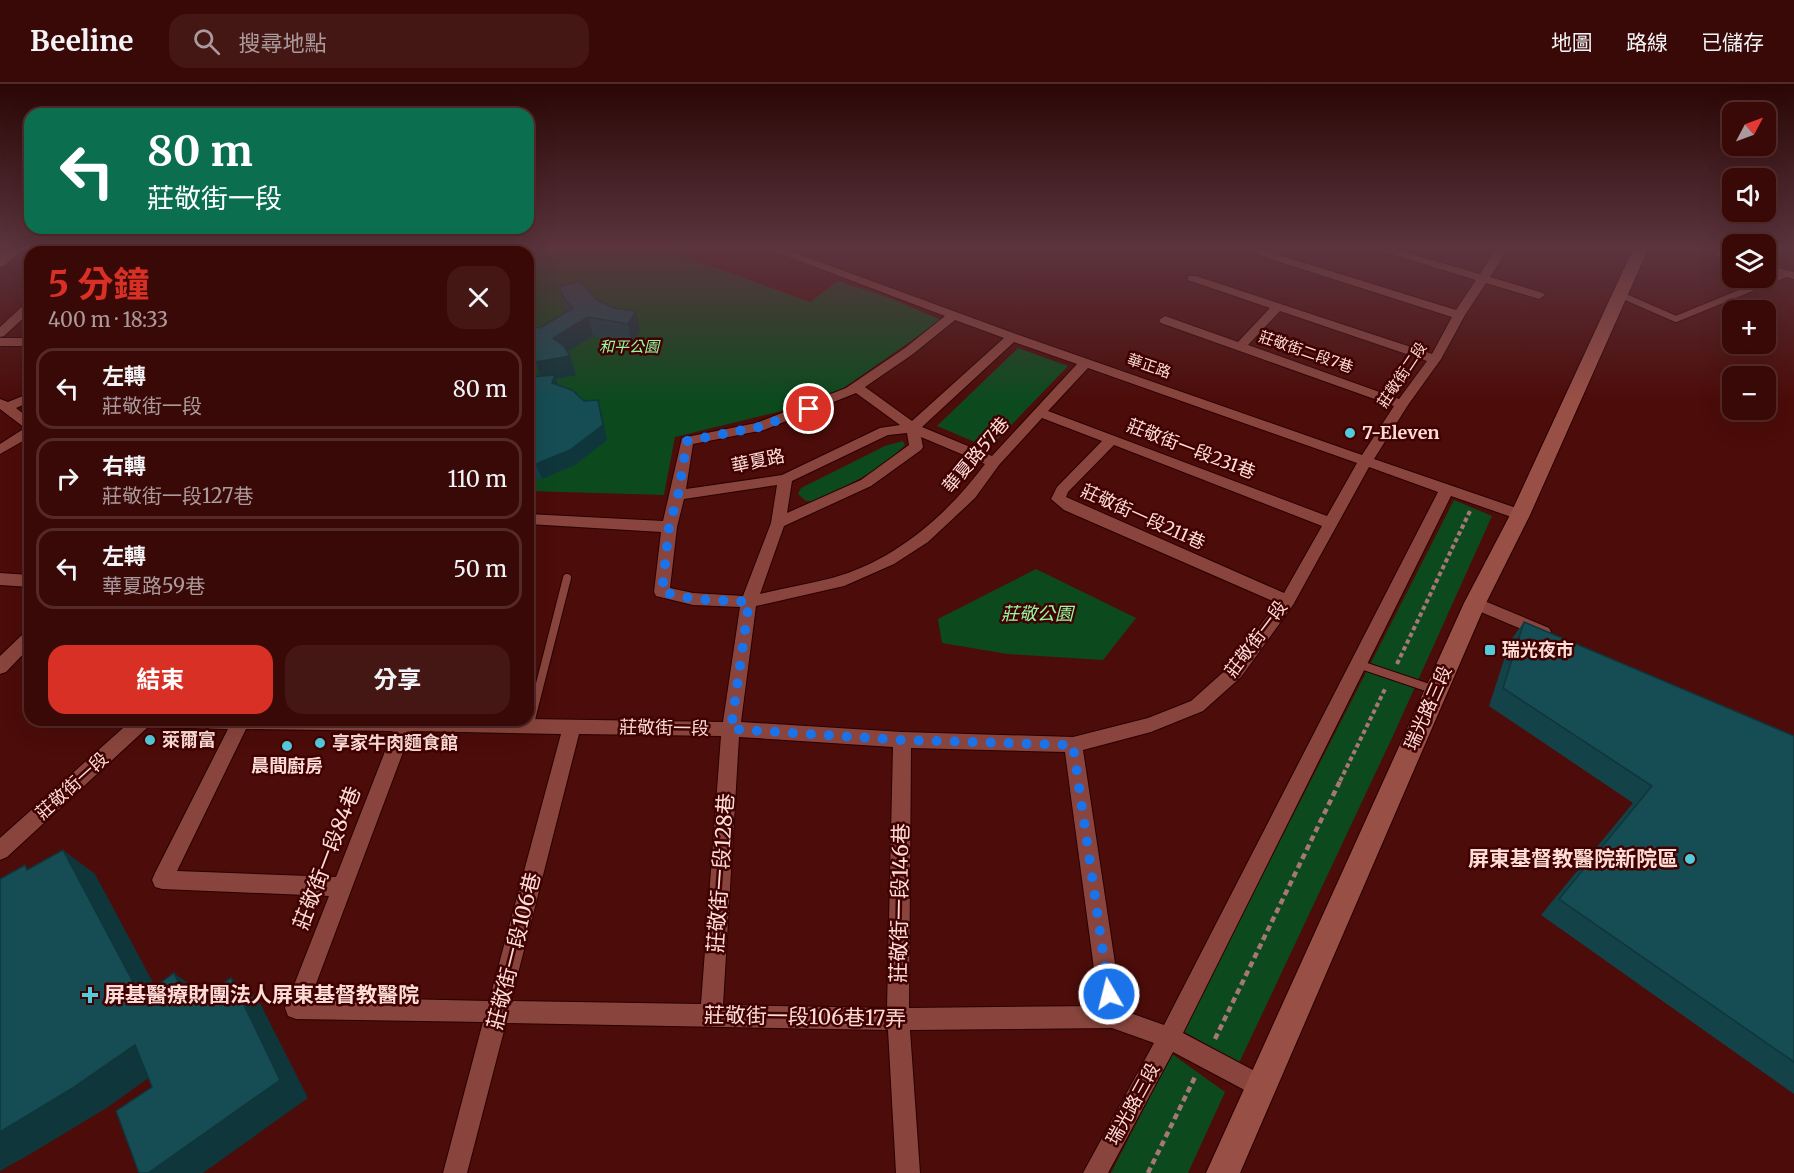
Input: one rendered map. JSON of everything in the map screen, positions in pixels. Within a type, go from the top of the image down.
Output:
[{"type":"street","name":"華正路","points":[[907,298],[1012,337],[1520,515]]},
{"type":"street","points":[[1253,298],[1435,359]]},
{"type":"street","points":[[1410,298],[1460,315]]},
{"type":"street","name":"莊敬街二段","points":[[1366,460],[1402,404],[1435,359],[1471,298]]},
{"type":"street","name":"瑞光路三段","points":[[1223,1173],[1475,603],[1520,515],[1620,298]]},
{"type":"street","points":[[1240,347],[1278,306]]},
{"type":"street","points":[[0,333],[24,311]]},
{"type":"street","points":[[534,519],[669,527],[678,495],[687,441],[759,427],[809,409],[856,387],[909,351],[954,315]]},
{"type":"street","name":"莊敬街二段7巷","points":[[1165,320],[1402,404]]},
{"type":"street","points":[[913,428],[1012,337]]},
{"type":"street","points":[[0,342],[24,342]]},
{"type":"street","name":"華夏路57巷","points":[[669,527],[662,592],[693,599],[749,602],[838,582],[889,560],[923,538],[970,495],[994,462],[1086,362]]},
{"type":"street","points":[[856,387],[913,428],[994,462]]},
{"type":"street","points":[[4,405],[24,398]]},
{"type":"street","points":[[4,405],[24,420]]},
{"type":"street","name":"莊敬街一段231巷","points":[[1039,411],[1330,523]]},
{"type":"street","points":[[778,524],[866,483],[916,447],[913,428]]},
{"type":"street","name":"華夏路","points":[[678,495],[785,479],[885,431],[913,428]]},
{"type":"street","points":[[0,450],[24,435]]},
{"type":"street","name":"莊敬街一段211巷","points":[[1111,440],[1062,490],[1058,499],[1069,506],[1287,601]]},
{"type":"street","name":"莊敬街一段","points":[[466,726],[731,729],[902,740],[1073,745],[1151,725],[1197,706],[1234,672],[1287,601],[1366,460]]},
{"type":"street","name":"莊敬街一段128巷","points":[[711,1016],[731,729],[749,602],[778,524],[785,479]]},
{"type":"street","name":"瑞光路三段","points":[[1095,1173],[1169,1038],[1447,489]]},
{"type":"street","points":[[0,579],[24,581]]},
{"type":"street","points":[[1475,603],[1563,640]]},
{"type":"street","points":[[0,667],[24,643]]},
{"type":"street","name":"莊敬街一段","points":[[0,851],[139,726]]},
{"type":"street","points":[[238,726],[162,879],[340,887]]},
{"type":"street","name":"莊敬街一段84巷","points":[[296,1008],[340,887],[404,726]]},
{"type":"street","name":"莊敬街一段106巷","points":[[455,1173],[499,1014],[572,728]]},
{"type":"street","name":"莊敬街一段146巷","points":[[902,740],[898,1018],[908,1173]]},
{"type":"street","points":[[1073,745],[1112,1017],[1169,1038],[1260,1086]]},
{"type":"street","name":"莊敬街一段106巷17弄","points":[[296,1008],[499,1014],[898,1018],[1112,1017]]},
{"type":"lane","points":[[1627,298],[1676,319],[1731,298]]},
{"type":"lane","points":[[534,708],[567,579]]},
{"type":"lane","points":[[1358,664],[1436,690]]},
{"type":"path","points":[[1148,1173],[1392,676],[1470,510]]},
{"type":"green space","name":"和平公園","points":[[534,298],[799,298],[810,302],[816,298],[889,298],[941,320],[842,389],[794,408],[675,437],[664,495],[534,491]]},
{"type":"green space","points":[[1018,348],[1068,366],[989,448],[937,426]]},
{"type":"green space","points":[[903,441],[905,445],[895,454],[850,484],[814,501],[806,501],[798,494],[801,488],[885,446]]},
{"type":"green space","points":[[1454,500],[1492,516],[1392,738],[1239,1063],[1183,1031]]},
{"type":"green space","name":"莊敬公園","points":[[1036,569],[1136,618],[1103,660],[1008,654],[942,643],[938,619]]},
{"type":"green space","points":[[1172,1054],[1225,1092],[1188,1173],[1111,1173]]},
{"type":"building","points":[[564,298],[595,298],[614,308],[636,311],[628,324],[588,317],[553,338],[564,346],[570,356],[536,362],[534,327],[540,328],[573,308]]},
{"type":"building","points":[[555,375],[552,383],[572,390],[584,401],[598,400],[603,425],[570,450],[534,464],[534,377]]},
{"type":"building","name":"屏東基督教醫院新院區","points":[[1524,622],[1794,736],[1794,1062],[1559,899],[1652,786],[1503,688]]},
{"type":"building","name":"屏基醫療財團法人屏東基督教醫院","points":[[63,850],[141,997],[174,973],[188,1005],[231,978],[280,1080],[148,1173],[139,1173],[116,1111],[152,1087],[135,1045],[71,1089],[0,1132],[0,879],[25,865],[27,870]]},
{"type":"place","name":"7-Eleven","points":[[1350,433]]},
{"type":"place","name":"瑞光夜市","points":[[1490,650]]},
{"type":"place","name":"萊爾富","points":[[150,740]]},
{"type":"place","name":"享家牛肉麵食館","points":[[320,743]]},
{"type":"place","name":"晨間廚房","points":[[287,746]]},
{"type":"place","name":"屏東基督教醫院新院區","points":[[1690,859]]},
{"type":"place","name":"屏基醫療財團法人屏東基督教醫院","points":[[90,995]]},
{"type":"route","points":[[809,409],[759,427],[687,441],[678,495],[669,527],[662,592],[693,599],[749,602],[731,729],[902,740],[1073,745],[1109,994]]}]
